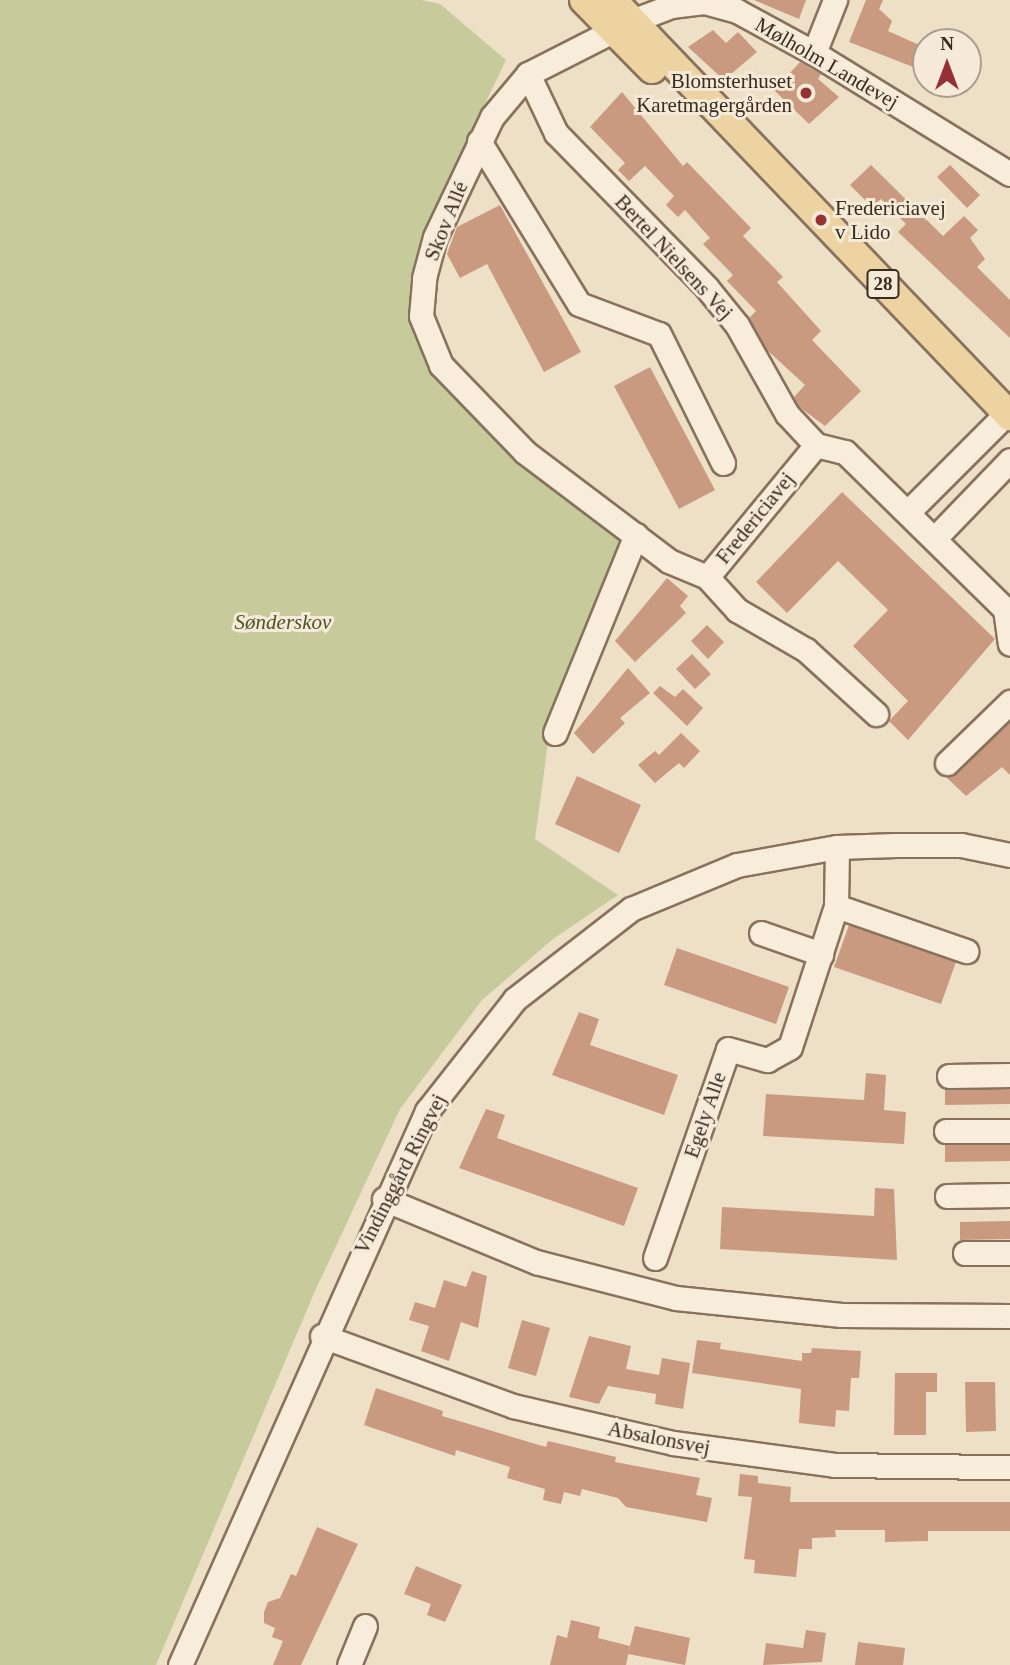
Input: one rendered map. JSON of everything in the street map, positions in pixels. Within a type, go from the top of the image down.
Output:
[{"type":"main road","name":"28","points":[[584,0],[622,26],[694,110],[755,152],[1009,414]]},
{"type":"main road","name":"28","points":[[612,0],[622,26]]},
{"type":"street","points":[[814,53],[835,0]]},
{"type":"street","name":"Mølholm Landevej","points":[[622,26],[671,6],[704,2],[737,11],[814,53],[1010,174]]},
{"type":"street","name":"Skov Allé","points":[[622,26],[528,74],[480,141],[435,237],[424,278],[421,316],[441,365],[482,412],[525,452],[670,561],[706,577]]},
{"type":"street","name":"Bertel Nielsens Vej","points":[[528,74],[556,133],[707,288],[737,325],[787,414],[816,445]]},
{"type":"street","points":[[480,141],[579,304],[659,334],[723,463]]},
{"type":"street","points":[[908,512],[1009,414]]},
{"type":"street","points":[[816,445],[845,452],[1005,609],[1008,643]]},
{"type":"street","name":"Fredericiavej","points":[[816,445],[706,577],[737,610],[806,650],[876,714]]},
{"type":"street","points":[[935,538],[1010,460]]},
{"type":"street","points":[[555,733],[636,536]]},
{"type":"street","points":[[947,764],[1010,702]]},
{"type":"street","name":"Vindinggård Ringvej","points":[[180,1665],[384,1199],[428,1111],[465,1056],[515,999],[566,955],[631,909],[737,865],[837,847],[961,845],[1010,855]]},
{"type":"street","name":"Egely Alle","points":[[655,1258],[728,1049],[767,1060],[790,1047],[836,906],[837,847]]},
{"type":"street","points":[[836,906],[966,951]]},
{"type":"street","points":[[761,933],[821,954]]},
{"type":"street","points":[[949,1076],[1010,1075]]},
{"type":"street","points":[[946,1132],[1010,1131]]},
{"type":"street","points":[[947,1196],[1010,1195]]},
{"type":"street","points":[[384,1199],[536,1262],[676,1298],[841,1315],[1010,1317]]},
{"type":"street","points":[[965,1253],[1010,1253]]},
{"type":"street","name":"Absalonsvej","points":[[323,1336],[513,1406],[673,1443],[835,1465],[1010,1467]]},
{"type":"street","points":[[349,1665],[365,1626]]},
{"type":"green space","name":"Sønderskov","points":[[0,0],[421,0],[440,4],[506,60],[428,223],[416,266],[444,379],[624,535],[552,713],[535,839],[618,895],[553,939],[482,1000],[400,1109],[315,1291],[156,1665],[0,1665]]},
{"type":"building","points":[[754,0],[806,0],[799,19]]},
{"type":"building","points":[[866,0],[883,0],[879,9],[892,21],[888,31],[912,42],[912,67],[849,42]]},
{"type":"building","points":[[713,30],[726,43],[738,32],[757,52],[724,80],[688,47]]},
{"type":"building","name":"Blomsterhuset Karetmagergården","points":[[800,62],[821,74],[818,79],[839,97],[809,124],[774,90]]},
{"type":"building","points":[[622,92],[683,166],[687,162],[751,228],[743,236],[783,277],[777,282],[821,331],[812,340],[861,391],[825,426],[798,406],[794,397],[805,385],[767,350],[749,318],[756,311],[727,281],[733,275],[703,244],[710,238],[685,210],[678,217],[666,205],[674,196],[645,166],[629,181],[618,170],[625,163],[590,127]]},
{"type":"building","points":[[871,165],[943,236],[964,216],[978,230],[970,238],[985,259],[977,267],[1010,300],[1010,338],[898,232],[906,224],[881,199],[872,207],[850,185]]},
{"type":"building","points":[[950,165],[980,195],[967,208],[937,177]]},
{"type":"building","points":[[500,205],[581,352],[544,372],[487,264],[460,278],[447,254],[457,227]]},
{"type":"building","points":[[650,367],[715,490],[679,509],[614,386]]},
{"type":"building","points":[[842,492],[995,639],[908,740],[889,721],[908,701],[853,646],[888,610],[838,561],[787,613],[756,582]]},
{"type":"building","points":[[667,578],[688,596],[680,606],[686,613],[635,662],[615,641]]},
{"type":"building","points":[[707,625],[724,642],[708,659],[691,641]]},
{"type":"building","points":[[692,654],[711,674],[695,689],[676,669]]},
{"type":"building","points":[[628,668],[650,693],[620,718],[625,723],[593,754],[574,733]]},
{"type":"building","points":[[660,686],[675,697],[683,689],[703,708],[687,726],[653,693]]},
{"type":"building","points":[[1010,721],[1010,775],[1002,767],[966,796],[946,777]]},
{"type":"building","points":[[681,733],[700,751],[684,768],[679,763],[655,783],[638,765],[655,751],[659,755]]},
{"type":"building","points":[[577,776],[641,805],[619,853],[555,824]]},
{"type":"building","points":[[849,925],[956,962],[941,1004],[834,967]]},
{"type":"building","points":[[677,948],[789,987],[776,1024],[664,985]]},
{"type":"building","points":[[579,1012],[599,1019],[590,1045],[678,1075],[664,1115],[552,1075]]},
{"type":"building","points":[[866,1073],[886,1075],[884,1110],[906,1112],[904,1144],[763,1136],[766,1094],[864,1100]]},
{"type":"building","points":[[945,1089],[1010,1089],[1010,1104],[945,1105]]},
{"type":"building","points":[[486,1109],[505,1115],[497,1138],[638,1188],[624,1226],[459,1168]]},
{"type":"building","points":[[945,1145],[1010,1145],[1010,1161],[945,1162]]},
{"type":"building","points":[[875,1188],[894,1189],[897,1260],[720,1249],[722,1207],[874,1216]]},
{"type":"building","points":[[1010,1221],[1010,1239],[960,1240],[960,1222]]},
{"type":"building","points":[[472,1271],[487,1276],[478,1328],[461,1322],[449,1361],[421,1351],[429,1326],[409,1320],[415,1302],[435,1308],[444,1280],[466,1287]]},
{"type":"building","points":[[522,1320],[550,1328],[536,1376],[508,1368]]},
{"type":"building","points":[[589,1336],[631,1346],[626,1369],[659,1375],[662,1358],[690,1363],[683,1409],[655,1404],[656,1394],[608,1386],[599,1404],[569,1397]]},
{"type":"building","points":[[697,1340],[721,1343],[720,1349],[802,1361],[802,1353],[811,1353],[812,1348],[861,1351],[859,1378],[851,1378],[849,1411],[836,1410],[835,1427],[799,1423],[801,1389],[692,1373]]},
{"type":"building","points":[[895,1373],[937,1373],[937,1392],[926,1392],[926,1435],[894,1435]]},
{"type":"building","points":[[965,1382],[995,1382],[996,1431],[966,1432]]},
{"type":"building","points":[[376,1388],[443,1411],[442,1416],[546,1447],[548,1441],[616,1457],[615,1462],[700,1478],[696,1495],[712,1498],[707,1522],[626,1507],[618,1498],[582,1489],[580,1496],[564,1492],[561,1504],[543,1500],[545,1489],[507,1478],[510,1467],[456,1450],[455,1456],[364,1425]]},
{"type":"building","points":[[740,1474],[758,1476],[758,1483],[791,1487],[790,1502],[1010,1502],[1010,1531],[928,1531],[928,1541],[885,1542],[885,1530],[835,1530],[836,1537],[812,1538],[812,1549],[799,1549],[796,1577],[754,1573],[755,1560],[744,1559],[752,1497],[738,1496]]},
{"type":"building","points":[[317,1527],[358,1544],[301,1665],[273,1665],[283,1641],[272,1637],[275,1628],[264,1623],[264,1612],[268,1602],[280,1598],[291,1574],[296,1576]]},
{"type":"building","points":[[416,1566],[462,1585],[445,1622],[427,1615],[431,1604],[404,1594]]},
{"type":"building","points":[[571,1620],[600,1627],[598,1638],[630,1646],[626,1665],[550,1665],[557,1635],[567,1638]]},
{"type":"building","points":[[635,1626],[690,1638],[685,1665],[628,1654]]},
{"type":"building","points":[[806,1630],[826,1633],[822,1662],[763,1665],[766,1643],[803,1648]]},
{"type":"building","points":[[858,1642],[905,1648],[903,1665],[855,1665]]},
{"type":"place","name":"Blomsterhuset Karetmagergården","points":[[806,93]]},
{"type":"place","name":"Fredericiavej v Lido","points":[[821,220]]}]
